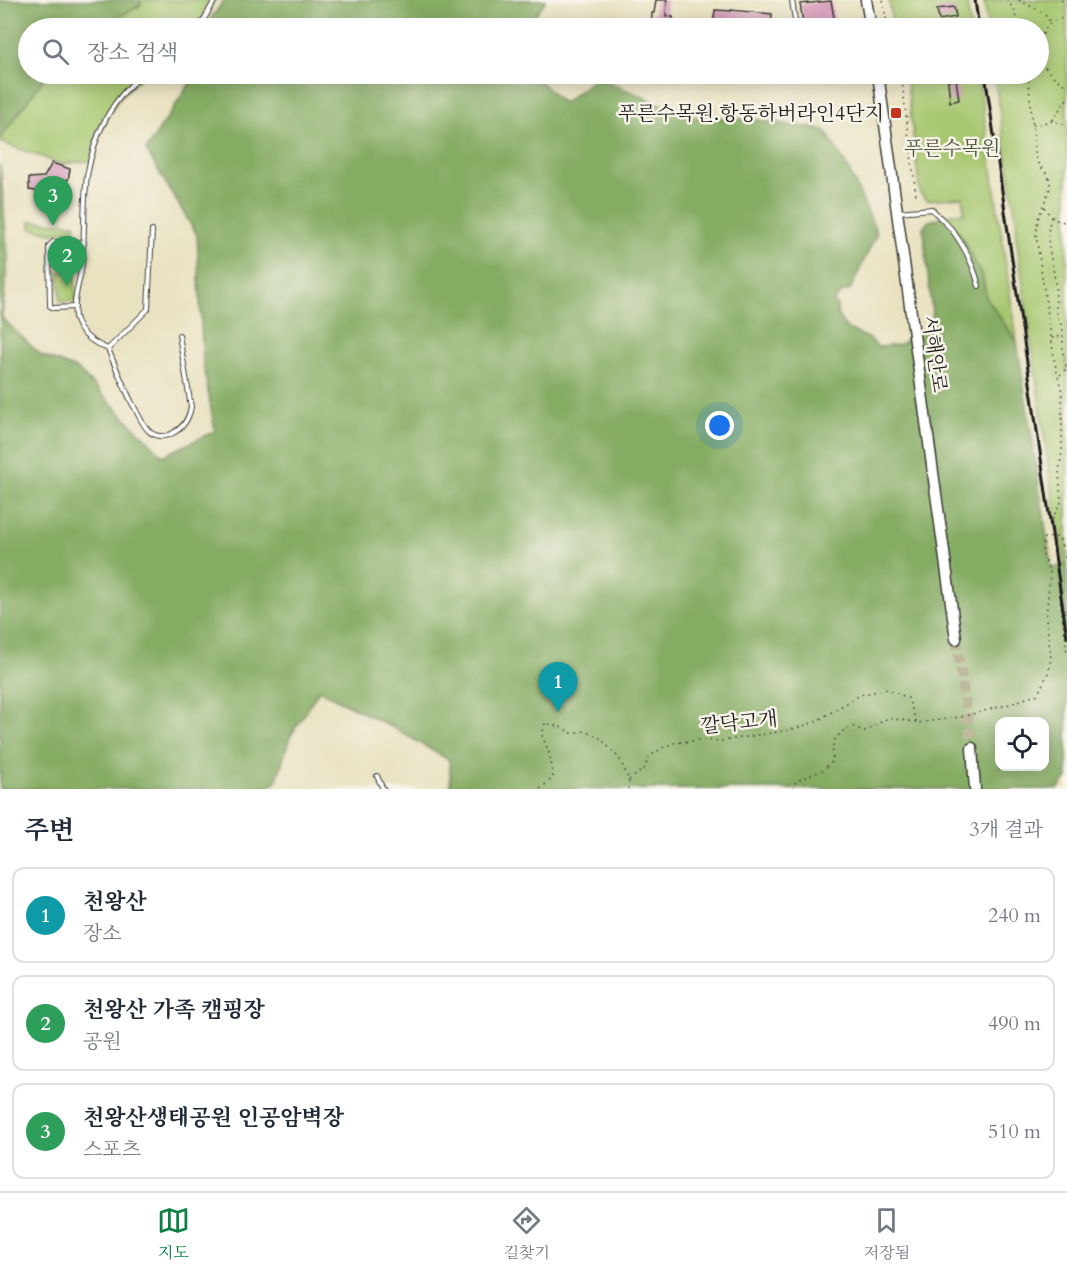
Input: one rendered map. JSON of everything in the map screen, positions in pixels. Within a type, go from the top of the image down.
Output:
[{"type":"main road","points":[[866,0],[869,18]]},
{"type":"main road","name":"서해안로","points":[[879,84],[956,639]]},
{"type":"main road","points":[[972,748],[975,789]]},
{"type":"lane","points":[[205,18],[215,0]]},
{"type":"lane","points":[[792,0],[795,18]]},
{"type":"lane","points":[[131,84],[119,98],[99,131],[87,176],[84,243],[75,307],[76,322],[95,344],[108,349],[140,419],[155,435],[170,435],[177,432],[184,425],[190,413],[191,407],[179,335]]},
{"type":"lane","points":[[897,212],[932,209],[951,229],[963,248],[979,286]]},
{"type":"lane","points":[[108,349],[148,309],[152,231]]},
{"type":"lane","points":[[75,307],[54,308],[50,306],[49,246],[53,242],[84,243]]},
{"type":"lane","points":[[377,776],[383,789]]},
{"type":"path","points":[[884,0],[887,18]]},
{"type":"path","points":[[1007,0],[1016,18]]},
{"type":"path","points":[[1019,0],[1041,11],[1048,18]]},
{"type":"path","points":[[1061,0],[1067,4]]},
{"type":"path","points":[[1050,23],[1067,17]]},
{"type":"path","points":[[1049,73],[1067,86]]},
{"type":"path","points":[[902,84],[916,195]]},
{"type":"path","points":[[1029,84],[1036,161],[1050,180],[1050,188],[1036,226],[1036,235],[1063,404],[1059,472],[1061,502],[1051,522],[1067,654]]},
{"type":"path","points":[[1051,121],[1067,100]]},
{"type":"path","points":[[1032,125],[1051,121],[1067,125]]},
{"type":"path","points":[[1044,207],[1051,217],[1067,222]]},
{"type":"path","points":[[1051,217],[1048,242],[1055,280],[1057,313],[1063,329],[1063,359],[1067,368],[1059,377]]},
{"type":"path","points":[[1051,338],[1063,336]]},
{"type":"path","points":[[793,789],[796,781],[823,771],[832,761],[832,746],[840,733],[851,726],[865,731],[888,718],[917,723],[961,717],[1011,704],[1038,694],[1049,672],[1051,658],[1046,618],[1050,573],[1042,551],[1044,538],[1059,537],[1067,563]]},
{"type":"path","name":"깔닥고개","points":[[629,780],[644,769],[648,758],[674,743],[700,740],[722,741],[790,730],[815,722],[860,695],[887,689],[908,698],[917,723]]},
{"type":"path","points":[[540,789],[553,778],[549,749],[542,736],[545,723],[572,733],[585,731],[599,738],[619,758],[629,780],[628,789]]},
{"type":"green space","points":[[0,0],[140,0],[141,5],[117,18],[18,18],[18,84],[40,84],[0,139]]},
{"type":"green space","points":[[140,0],[215,0],[205,18],[117,18],[141,5]]},
{"type":"green space","points":[[224,0],[546,0],[533,18],[211,18]]},
{"type":"green space","points":[[889,0],[966,0],[969,18],[892,18]]},
{"type":"green space","name":"푸른수목원","points":[[984,0],[1067,0],[1067,564],[1063,565],[1063,550],[1049,471],[1016,236],[1017,225],[996,84],[1049,84],[1049,18],[987,18]]},
{"type":"green space","points":[[40,84],[134,84],[120,97],[99,131],[91,161],[61,164],[0,142]]},
{"type":"green space","points":[[189,84],[543,84],[563,103],[588,84],[613,84],[688,116],[758,120],[825,130],[849,170],[877,233],[850,290],[841,293],[833,302],[846,328],[870,339],[878,347],[899,345],[933,323],[923,227],[928,222],[945,215],[963,239],[983,279],[986,297],[1017,342],[1052,569],[1067,564],[1067,778],[1058,789],[451,789],[449,760],[399,731],[319,690],[290,737],[277,779],[269,789],[0,789],[0,164],[8,257],[2,318],[41,355],[78,370],[163,456],[215,431],[203,363],[197,235],[146,150]]},
{"type":"green space","name":"푸른수목원","points":[[907,84],[979,84],[1017,342],[986,297],[983,278],[959,233],[945,215],[964,213],[963,197],[927,200],[920,193]]},
{"type":"green space","points":[[30,221],[75,224],[75,230],[51,233],[31,228]]},
{"type":"green space","points":[[75,271],[76,301],[60,302],[59,272]]},
{"type":"building","points":[[656,0],[667,0],[666,16],[673,18],[652,18],[652,13],[654,13]]},
{"type":"building","points":[[831,1],[834,18],[802,18],[800,4]]},
{"type":"building","points":[[954,7],[956,17],[939,18],[937,9]]},
{"type":"building","points":[[715,10],[772,14],[772,18],[714,18]]},
{"type":"building","points":[[948,84],[957,84],[959,100],[950,102]]},
{"type":"building","points":[[52,163],[70,169],[68,180],[59,180],[51,196],[29,190],[29,178],[44,177]]},
{"type":"tunnel","points":[[956,639],[972,748]]},
{"type":"railway","points":[[975,0],[978,18]]},
{"type":"railway","points":[[986,84],[1067,637]]},
{"type":"place","name":"푸른수목원.항동하버라인4단지","points":[[896,113]]},
{"type":"place","name":"천왕산생태공원 인공암벽장","points":[[53,226]]},
{"type":"place","name":"천왕산 가족 캠핑장","points":[[67,286]]},
{"type":"place","name":"천왕산","points":[[558,712]]}]
